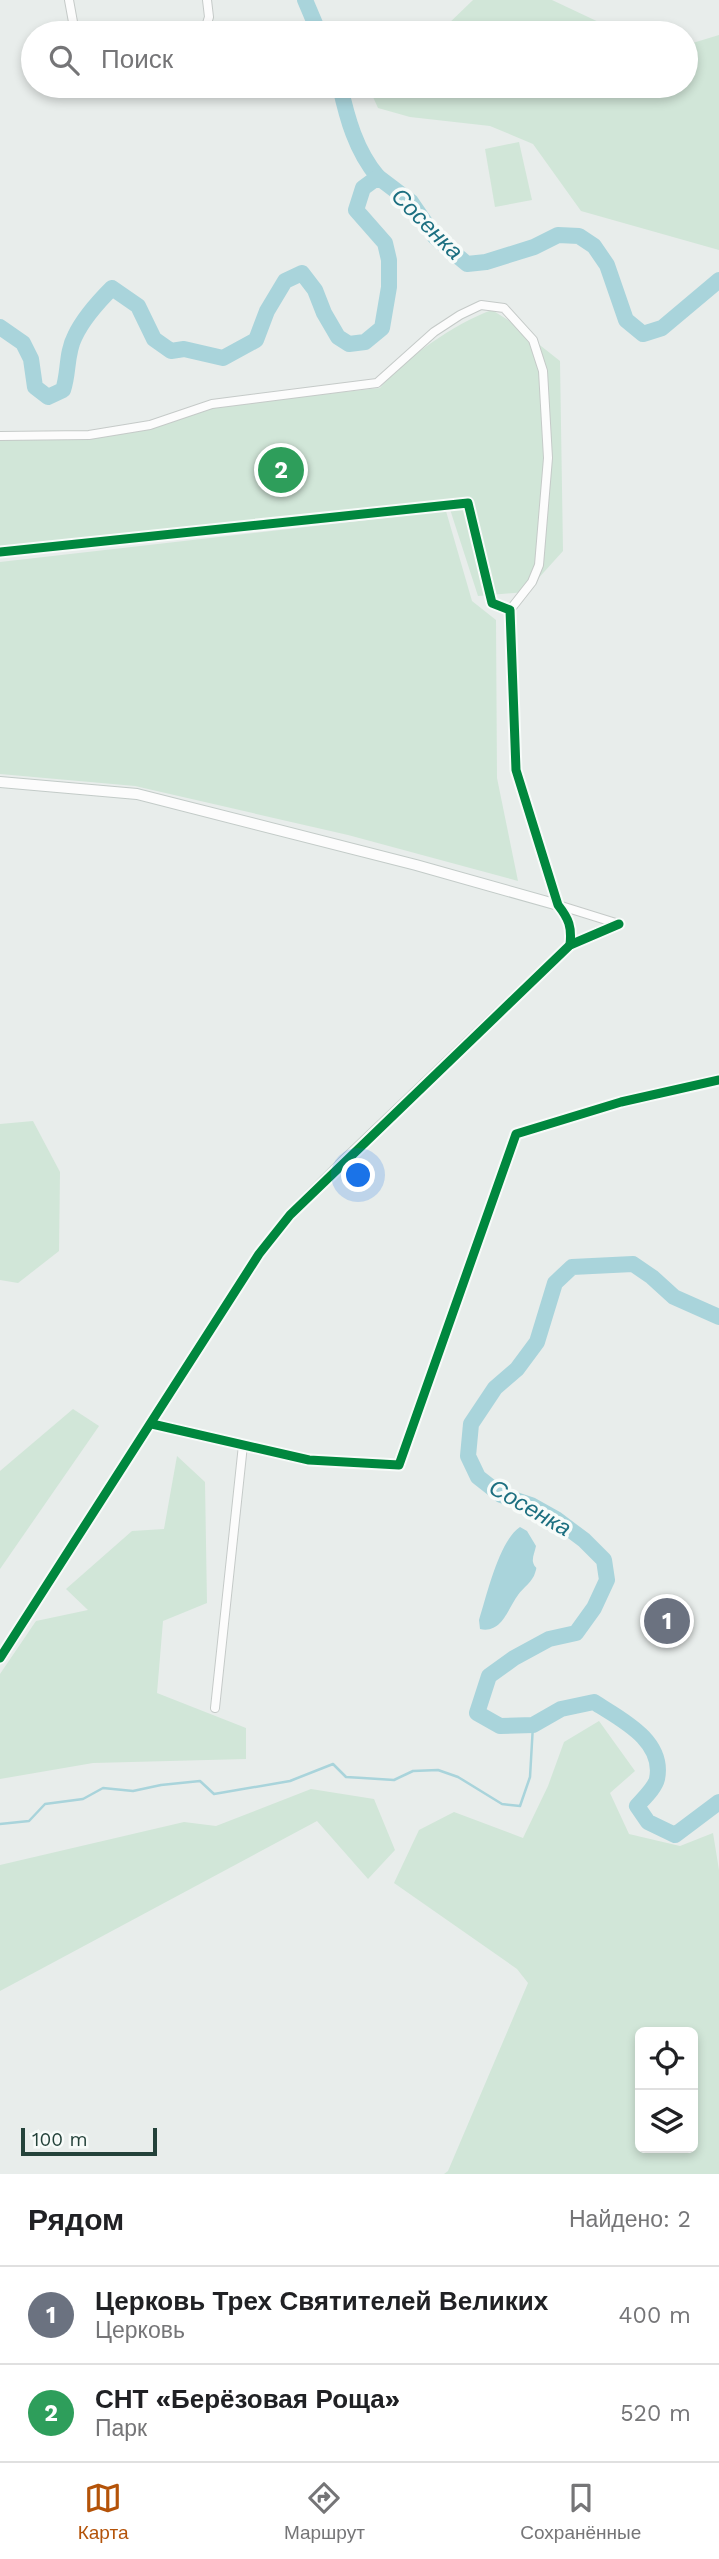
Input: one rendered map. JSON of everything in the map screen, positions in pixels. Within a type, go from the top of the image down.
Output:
[{"type":"street","points":[[69,0],[73,21]]},
{"type":"street","points":[[207,0],[208,21]]},
{"type":"street","points":[[0,436],[89,435],[150,425],[212,404],[377,383],[434,332],[460,315],[481,305],[504,308],[533,340],[543,371],[548,458],[539,565],[532,582],[510,610],[516,770],[558,905],[568,918],[571,929],[570,945]]},
{"type":"street","points":[[0,552],[468,503],[492,603],[510,610]]},
{"type":"street","points":[[0,782],[137,794],[416,865],[619,924],[570,945],[351,1154],[290,1216],[259,1254],[0,1658]]},
{"type":"street","points":[[152,1424],[309,1460],[399,1465],[516,1134],[621,1102],[719,1080]]},
{"type":"street","points":[[215,1708],[243,1445]]},
{"type":"green space","points":[[473,0],[552,0],[597,21],[451,21]]},
{"type":"green space","points":[[719,35],[719,250],[581,211],[533,144],[490,126],[410,117],[378,108],[373,98],[698,98],[698,41]]},
{"type":"green space","points":[[519,142],[532,200],[495,207],[485,149]]},
{"type":"green space","points":[[492,310],[560,361],[563,551],[526,592],[478,596],[447,500],[0,551],[0,439],[119,433],[214,406],[380,388],[431,343],[463,323]]},
{"type":"green space","points":[[446,511],[472,601],[496,620],[497,778],[518,881],[348,835],[135,786],[0,774],[0,562]]},
{"type":"green space","points":[[33,1121],[60,1172],[59,1251],[18,1283],[0,1280],[0,1124]]},
{"type":"green space","points":[[73,1409],[99,1426],[0,1569],[0,1471]]},
{"type":"green space","points":[[177,1456],[205,1482],[207,1603],[163,1621],[157,1693],[246,1728],[246,1759],[93,1763],[0,1779],[0,1674],[36,1621],[88,1610],[66,1589],[132,1531],[164,1529]]},
{"type":"green space","points":[[599,1721],[635,1771],[610,1793],[629,1834],[680,1846],[713,1833],[719,1870],[719,2174],[444,2174],[448,2171],[528,1983],[517,1969],[394,1883],[419,1830],[454,1812],[523,1838],[548,1786],[564,1742]]},
{"type":"green space","points":[[311,1789],[374,1799],[395,1850],[368,1879],[317,1821],[0,1991],[0,1865],[184,1822],[216,1826]]},
{"type":"water","points":[[520,1527],[527,1531],[536,1546],[533,1559],[536,1568],[534,1576],[499,1624],[488,1630],[480,1629],[479,1620],[500,1556]]},
{"type":"waterway","points":[[305,0],[314,21]]},
{"type":"waterway","points":[[343,98],[358,145],[378,177]]},
{"type":"waterway","name":"Сосенка","points":[[0,327],[23,343],[31,359],[35,387],[48,397],[63,390],[75,336],[92,310],[112,288],[138,306],[154,339],[171,351],[184,349],[223,358],[256,340],[267,311],[285,281],[302,273],[315,290],[338,337],[349,344],[365,342],[382,328],[389,287],[389,260],[385,243],[356,210],[363,188],[378,177],[411,202],[435,237],[467,264],[486,262],[534,247],[558,235],[579,236],[594,246],[607,265],[626,320],[643,334],[662,328],[719,280]]},
{"type":"waterway","name":"Сосенка","points":[[719,1317],[674,1297],[633,1264],[572,1267],[555,1283],[537,1342],[517,1369],[495,1388],[471,1424],[468,1456],[478,1477],[501,1495],[531,1505],[584,1540],[604,1560],[607,1580],[594,1608],[576,1633],[549,1639],[514,1658],[489,1676],[477,1713],[500,1726],[533,1725],[561,1709],[594,1702],[638,1732],[654,1753],[658,1765],[657,1779],[637,1806],[648,1822],[675,1835],[719,1802]]},
{"type":"waterway","points":[[0,1824],[29,1821],[45,1804],[83,1799],[103,1788],[133,1791],[200,1781],[214,1794],[290,1781],[333,1764],[346,1777],[394,1780],[413,1771],[438,1770],[458,1777],[502,1804],[520,1806],[530,1777],[533,1725]]},
{"type":"cycle path","points":[[0,552],[468,503],[492,603],[510,610],[516,770],[558,905],[569,923],[570,945]]},
{"type":"cycle path","points":[[0,1658],[259,1254],[290,1215],[570,945],[619,924]]},
{"type":"cycle path","points":[[152,1424],[309,1460],[399,1465],[516,1134],[621,1102],[719,1080]]},
{"type":"place","name":"СНТ «Берёзовая Роща»","points":[[281,470]]},
{"type":"place","name":"Церковь Трех Святителей Великих","points":[[667,1621]]}]
